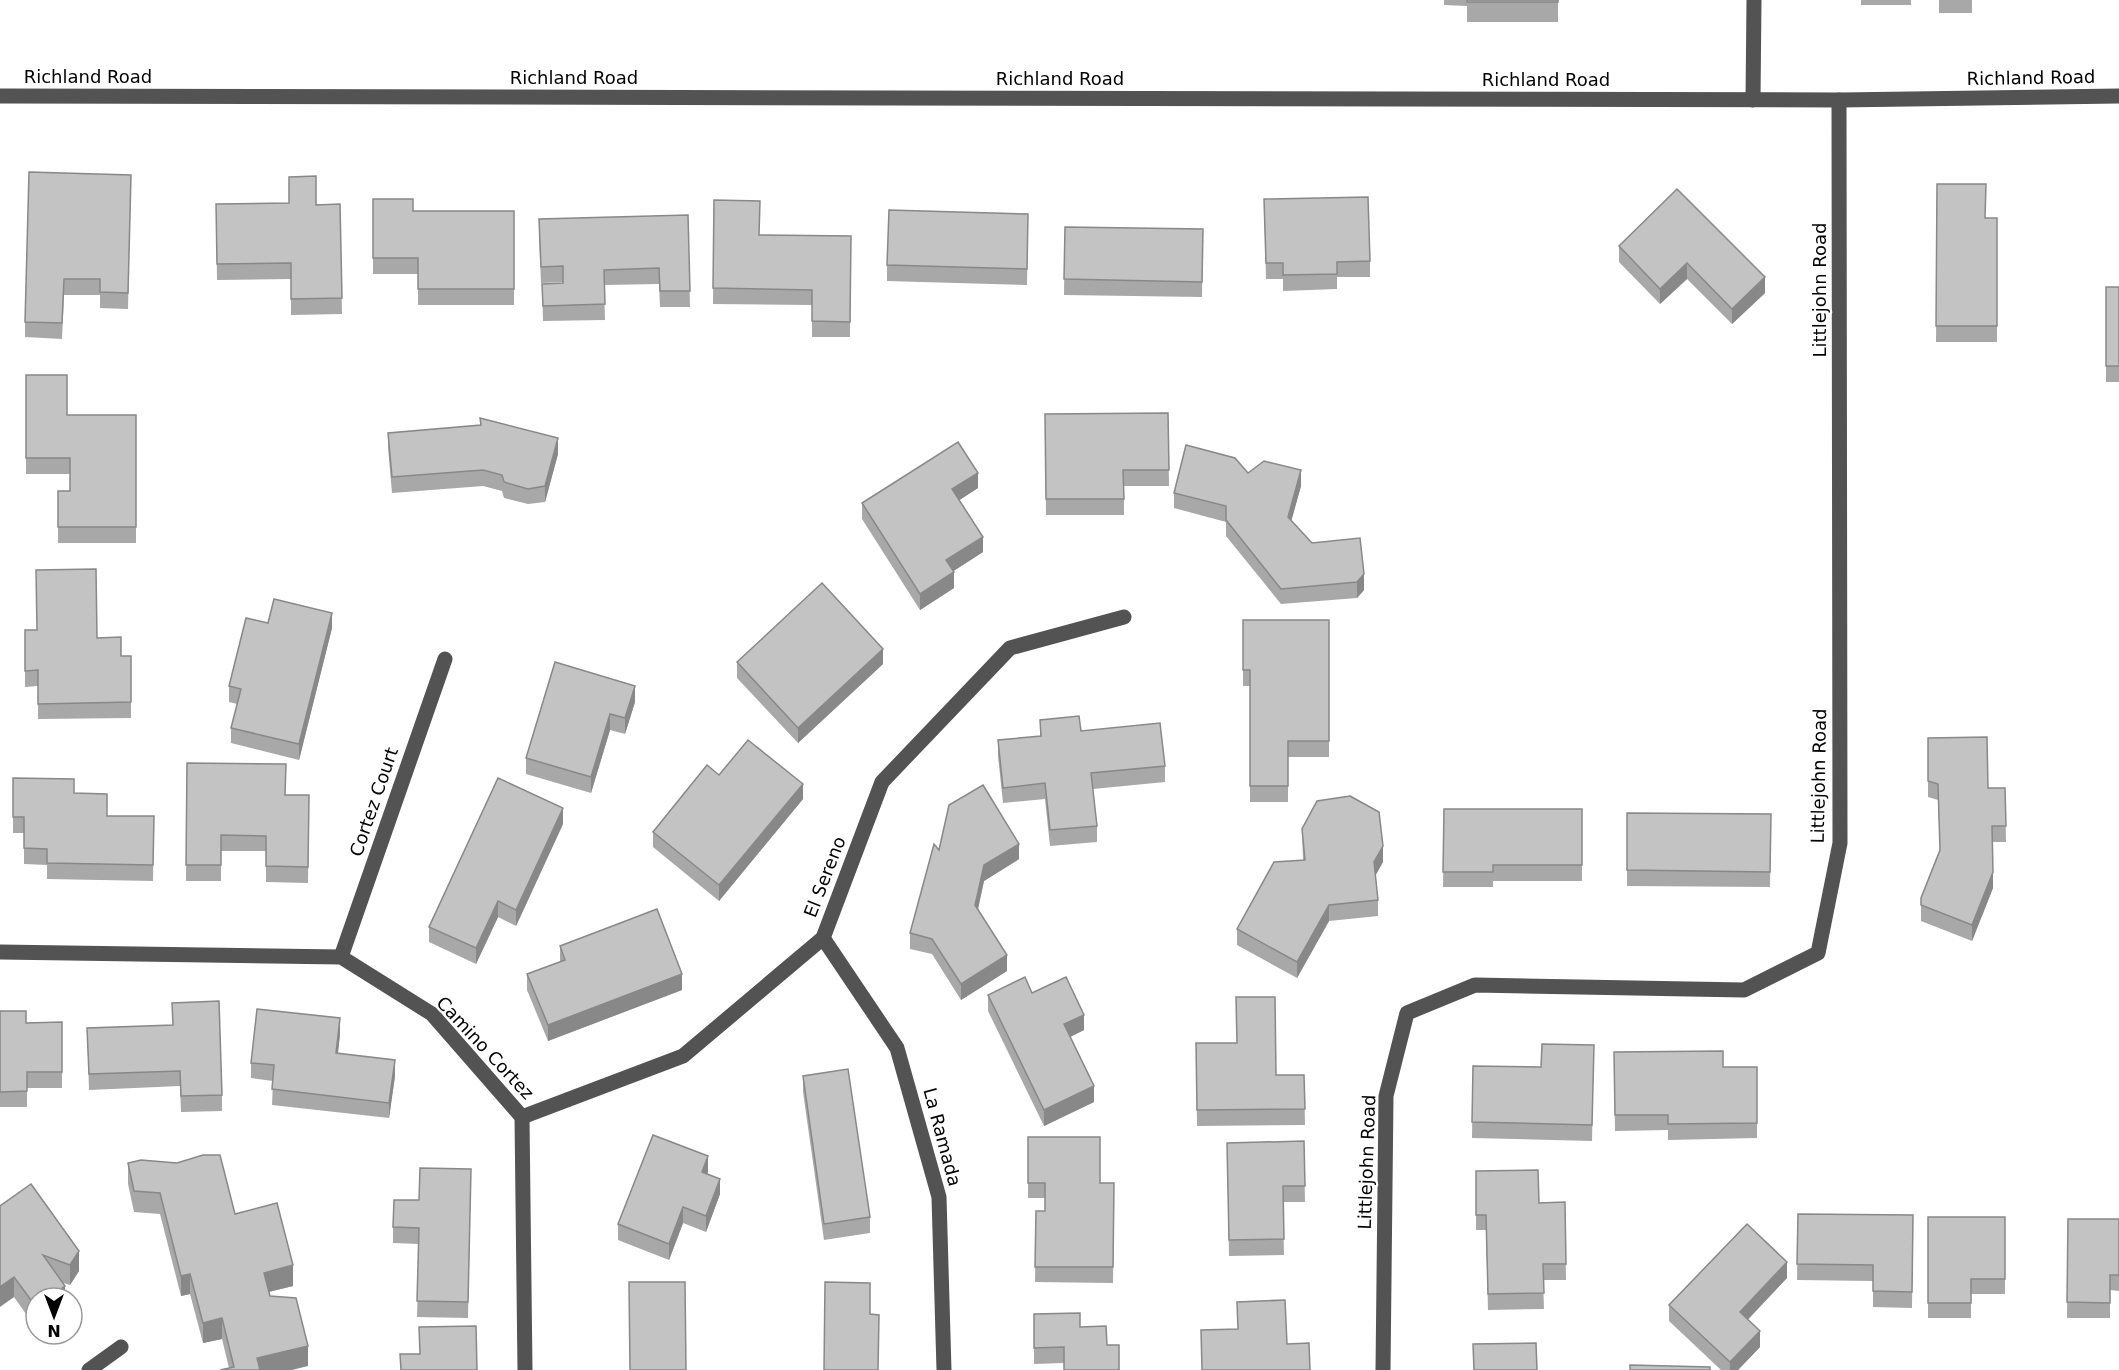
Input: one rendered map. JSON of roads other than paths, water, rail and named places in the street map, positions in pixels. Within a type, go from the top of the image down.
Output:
[{"type":"street","points":[[1753,100],[1754,0]]},
{"type":"street","name":"Richland Road","points":[[0,96],[1753,100],[2119,96]]},
{"type":"street","name":"Littlejohn Road","points":[[1383,1370],[1386,1096],[1407,1013],[1475,985],[1744,990],[1818,953],[1840,843],[1839,100]]},
{"type":"street","name":"El Sereno","points":[[522,1117],[683,1056],[823,938],[882,782],[1010,648],[1124,617]]},
{"type":"street","name":"Cortez Court","points":[[341,957],[445,659]]},
{"type":"street","name":"La Ramada","points":[[823,938],[897,1048],[904,1071],[939,1197],[944,1370]]},
{"type":"street","points":[[0,952],[341,957]]},
{"type":"street","name":"Camino Cortez","points":[[341,957],[432,1014],[522,1117],[525,1370]]},
{"type":"street","points":[[89,1370],[121,1347]]}]
